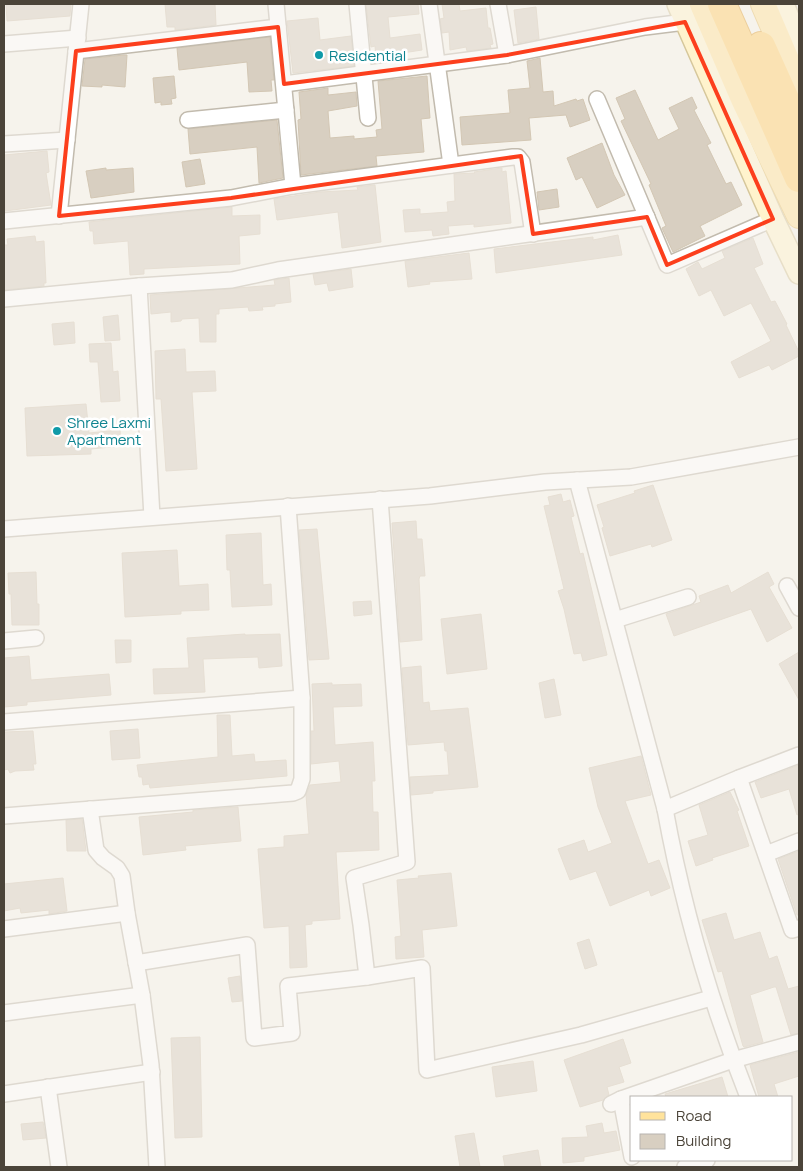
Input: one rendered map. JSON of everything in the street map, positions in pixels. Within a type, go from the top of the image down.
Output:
[{"type":"highway","points":[[722,4],[799,178]]},
{"type":"highway","points":[[743,4],[799,130]]},
{"type":"main road","points":[[702,4],[743,99],[799,216]]},
{"type":"main road","points":[[763,4],[799,88]]},
{"type":"street","points":[[59,216],[81,4]]},
{"type":"street","points":[[276,4],[293,186]]},
{"type":"street","points":[[357,4],[368,118]]},
{"type":"street","points":[[429,4],[451,164]]},
{"type":"street","points":[[498,4],[507,55]]},
{"type":"street","points":[[783,4],[799,45]]},
{"type":"street","points":[[284,84],[507,55],[645,27],[682,13],[799,273]]},
{"type":"street","points":[[4,44],[77,45],[278,27]]},
{"type":"street","points":[[597,99],[667,265],[773,218]]},
{"type":"street","points":[[188,120],[286,110]]},
{"type":"street","points":[[4,144],[67,140]]},
{"type":"street","points":[[4,221],[231,198],[293,186],[513,157],[521,159],[532,234]]},
{"type":"street","points":[[4,299],[139,286],[232,280],[278,270],[647,218]]},
{"type":"street","points":[[139,286],[152,517]]},
{"type":"street","points":[[4,529],[430,496],[545,482],[631,477],[799,447]]},
{"type":"street","points":[[577,480],[615,620],[638,716],[665,810],[674,860],[711,998],[748,1096]]},
{"type":"street","points":[[366,977],[354,878],[407,862],[380,499]]},
{"type":"street","points":[[4,816],[293,794],[298,791],[302,779],[302,698],[288,506]]},
{"type":"street","points":[[787,586],[799,608]]},
{"type":"street","points":[[615,620],[688,597]]},
{"type":"street","points":[[4,641],[36,638]]},
{"type":"street","points":[[4,722],[302,698]]},
{"type":"street","points":[[665,810],[739,778],[799,755]]},
{"type":"street","points":[[739,778],[792,930],[799,928]]},
{"type":"street","points":[[90,809],[96,850],[102,858],[117,868],[122,876],[142,995],[152,1072],[157,1167]]},
{"type":"street","points":[[766,854],[799,841]]},
{"type":"street","points":[[4,929],[127,913]]},
{"type":"street","points":[[136,964],[247,945],[254,1038],[292,1033],[288,986],[422,968],[427,1070],[581,1035],[711,998]]},
{"type":"street","points":[[4,1013],[142,995]]},
{"type":"street","points":[[630,1096],[733,1060],[799,1042]]},
{"type":"street","points":[[4,1094],[152,1072]]},
{"type":"street","points":[[48,1087],[59,1167]]},
{"type":"street","points":[[630,1096],[616,1101],[630,1151]]},
{"type":"street","points":[[685,1167],[704,1161]]},
{"type":"highlighted area","points":[[685,22],[773,219],[667,265],[647,217],[533,234],[521,156],[231,198],[59,216],[76,51],[278,27],[284,84],[507,55]]},
{"type":"building","points":[[6,4],[71,4],[70,16],[7,21]]},
{"type":"building","points":[[165,4],[215,4],[216,25],[175,30],[175,27],[167,27]]},
{"type":"building","points":[[366,4],[418,4],[419,14],[388,17],[390,38],[420,34],[422,50],[376,57],[375,46],[371,47]]},
{"type":"building","points":[[442,4],[459,4],[460,11],[486,8],[488,28],[490,28],[493,44],[490,45],[491,48],[467,51],[466,47],[450,50],[449,32],[442,33],[440,19],[444,18]]},
{"type":"building","points":[[536,7],[539,39],[518,43],[514,10]]},
{"type":"building","name":"Residential","points":[[318,18],[320,40],[351,36],[354,66],[293,73],[287,21]]},
{"type":"building","points":[[270,37],[274,80],[271,80],[272,91],[249,92],[247,62],[179,70],[177,48]]},
{"type":"building","points":[[127,55],[125,87],[82,86],[85,59]]},
{"type":"building","points":[[540,58],[543,92],[553,91],[554,106],[576,99],[577,101],[583,99],[590,120],[570,127],[566,115],[529,118],[531,140],[462,145],[460,117],[510,113],[508,90],[530,88],[527,61]]},
{"type":"building","points":[[174,76],[176,98],[171,99],[172,104],[161,105],[161,102],[155,103],[153,78]]},
{"type":"building","points":[[427,76],[430,118],[421,119],[424,152],[376,156],[377,166],[301,175],[298,120],[301,119],[299,92],[328,88],[328,95],[356,92],[357,106],[328,111],[330,138],[354,136],[354,139],[377,137],[376,130],[382,129],[378,81]]},
{"type":"building","points":[[635,90],[658,140],[679,129],[669,108],[692,97],[697,108],[694,110],[711,143],[707,145],[726,184],[731,182],[742,205],[700,226],[705,236],[673,252],[662,228],[666,226],[649,185],[651,184],[621,121],[625,119],[616,98]]},
{"type":"building","points":[[277,120],[283,178],[259,183],[257,147],[190,154],[188,129]]},
{"type":"building","points":[[602,143],[614,175],[625,195],[597,208],[582,177],[576,180],[567,158]]},
{"type":"building","points":[[47,151],[49,172],[46,173],[51,205],[5,211],[4,155]]},
{"type":"building","points":[[200,159],[205,184],[186,187],[182,162]]},
{"type":"building","points":[[106,168],[106,170],[133,168],[134,192],[91,198],[86,171]]},
{"type":"building","points":[[502,168],[502,172],[506,171],[511,223],[474,227],[474,224],[448,226],[449,234],[433,236],[432,230],[405,232],[403,210],[420,209],[420,214],[448,212],[447,202],[455,201],[454,174],[475,173]]},
{"type":"building","points":[[375,185],[381,242],[342,248],[338,212],[277,220],[274,199],[320,192],[358,190],[357,187]]},
{"type":"building","points":[[557,189],[559,207],[539,210],[537,192]]},
{"type":"building","points":[[232,207],[232,216],[260,215],[260,234],[239,236],[240,264],[144,269],[144,274],[130,275],[128,241],[94,244],[93,231],[90,231],[89,222]]},
{"type":"building","points":[[618,235],[622,255],[496,273],[494,249],[593,237],[593,240]]},
{"type":"building","points":[[35,236],[36,242],[44,241],[46,283],[44,283],[44,286],[4,290],[4,245],[8,245],[7,239]]},
{"type":"building","points":[[753,238],[763,264],[754,268],[771,302],[775,301],[787,324],[799,356],[772,370],[769,365],[739,378],[731,362],[771,341],[751,303],[724,316],[711,290],[699,296],[686,269],[698,262],[702,269],[725,258],[722,251]]},
{"type":"building","points":[[469,253],[472,279],[429,282],[430,284],[408,287],[405,261]]},
{"type":"building","points":[[351,269],[353,287],[329,291],[327,283],[315,285],[313,274]]},
{"type":"building","points":[[289,278],[291,302],[262,307],[263,310],[249,311],[248,307],[219,309],[219,314],[216,314],[216,342],[200,342],[199,318],[171,322],[171,312],[151,314],[150,295],[275,285],[274,280]]},
{"type":"building","points":[[118,315],[120,340],[105,341],[103,317]]},
{"type":"building","points":[[74,322],[75,343],[54,345],[52,324]]},
{"type":"building","points":[[111,343],[113,372],[118,371],[120,401],[101,402],[98,362],[90,362],[89,344]]},
{"type":"building","points":[[185,349],[186,372],[215,371],[216,391],[192,392],[197,469],[166,471],[161,399],[156,399],[155,351]]},
{"type":"building","name":"Shree Laxmi Apartment","points":[[86,404],[89,433],[120,430],[121,446],[91,449],[91,454],[27,456],[25,408]]},
{"type":"building","points":[[653,485],[672,540],[652,547],[651,544],[610,556],[597,505]]},
{"type":"building","points":[[561,494],[563,502],[570,500],[574,516],[571,517],[580,554],[583,553],[607,655],[583,661],[581,653],[574,654],[558,591],[564,589],[544,506],[550,505],[548,497]]},
{"type":"building","points":[[416,521],[417,539],[422,539],[425,576],[420,576],[419,579],[422,640],[400,642],[392,523]]},
{"type":"building","points":[[317,529],[329,659],[309,660],[299,530]]},
{"type":"building","points":[[261,533],[263,585],[271,584],[272,605],[232,607],[230,570],[227,570],[226,535]]},
{"type":"building","points":[[177,550],[179,586],[208,584],[209,610],[181,611],[181,614],[125,617],[122,553]]},
{"type":"building","points":[[36,572],[39,625],[12,625],[8,573]]},
{"type":"building","points":[[768,572],[774,584],[769,587],[792,628],[767,642],[751,609],[674,636],[666,614],[701,602],[699,596],[728,585],[731,593]]},
{"type":"building","points":[[371,601],[372,614],[354,616],[353,602]]},
{"type":"building","points":[[481,614],[487,669],[447,674],[441,619]]},
{"type":"building","points":[[245,634],[280,634],[282,666],[259,668],[258,657],[203,659],[205,692],[154,694],[153,669],[189,668],[187,638]]},
{"type":"building","points":[[115,640],[131,640],[131,662],[116,663]]},
{"type":"building","points":[[799,652],[799,700],[779,664]]},
{"type":"building","points":[[29,656],[31,680],[109,674],[111,695],[27,702],[27,705],[4,707],[4,658]]},
{"type":"building","points":[[421,666],[423,703],[429,702],[430,711],[468,708],[478,787],[411,795],[410,777],[449,775],[447,751],[445,751],[444,742],[408,745],[402,668]]},
{"type":"building","points":[[554,679],[561,715],[545,718],[539,683]]},
{"type":"building","points":[[332,683],[332,685],[361,684],[362,706],[333,707],[335,745],[373,742],[375,781],[372,781],[373,812],[378,812],[379,850],[336,852],[340,919],[312,921],[312,924],[305,925],[307,967],[290,968],[289,926],[264,928],[258,849],[284,847],[284,836],[309,834],[306,795],[310,785],[341,782],[339,761],[311,764],[311,731],[314,731],[312,684]]},
{"type":"building","points":[[217,715],[230,715],[232,756],[254,754],[255,762],[286,760],[287,776],[150,788],[149,784],[143,785],[142,777],[139,777],[137,765],[218,757]]},
{"type":"building","points":[[138,729],[140,758],[112,760],[110,731]]},
{"type":"building","points":[[33,731],[36,764],[33,764],[34,770],[10,773],[8,769],[4,770],[4,732]]},
{"type":"building","points":[[641,756],[651,795],[625,801],[648,864],[659,860],[670,888],[651,896],[649,890],[610,906],[596,871],[570,880],[558,849],[584,840],[588,852],[612,843],[598,807],[589,768]]},
{"type":"building","points":[[799,765],[799,814],[797,815],[789,789],[761,798],[755,782]]},
{"type":"building","points":[[730,792],[739,810],[737,811],[749,846],[712,858],[713,860],[696,866],[688,841],[708,835],[699,805]]},
{"type":"building","points":[[238,807],[241,841],[185,846],[186,850],[143,855],[139,817],[193,812],[193,810]]},
{"type":"building","points":[[82,819],[86,851],[67,851],[66,820]]},
{"type":"building","points":[[799,851],[799,915],[797,915],[778,859]]},
{"type":"building","points":[[451,873],[457,926],[422,930],[424,957],[396,959],[395,937],[401,936],[397,880]]},
{"type":"building","points":[[63,878],[67,911],[49,914],[49,910],[21,913],[20,908],[4,911],[4,884]]},
{"type":"building","points":[[726,913],[734,940],[760,932],[769,959],[777,956],[788,989],[799,986],[799,1033],[791,1035],[776,987],[774,987],[750,995],[763,1042],[743,1046],[722,971],[718,972],[702,920]]},
{"type":"building","points":[[589,939],[597,965],[585,969],[577,943]]},
{"type":"building","points":[[240,976],[242,1001],[232,1002],[228,978]]},
{"type":"building","points":[[200,1037],[202,1137],[175,1138],[171,1038]]},
{"type":"building","points":[[623,1039],[631,1063],[619,1067],[624,1082],[607,1087],[609,1095],[603,1100],[580,1107],[564,1060]]},
{"type":"building","points":[[799,1052],[799,1076],[774,1084],[778,1096],[759,1096],[750,1065]]},
{"type":"building","points":[[533,1061],[537,1091],[496,1097],[492,1067]]},
{"type":"building","points":[[722,1077],[728,1096],[666,1096],[665,1094]]},
{"type":"building","points":[[43,1122],[46,1138],[23,1140],[21,1124]]},
{"type":"building","points":[[602,1123],[604,1133],[616,1131],[620,1150],[584,1157],[584,1161],[563,1163],[562,1138],[588,1137],[586,1126]]},
{"type":"building","points":[[474,1133],[480,1167],[460,1167],[455,1136]]},
{"type":"building","points":[[538,1150],[541,1167],[505,1167],[503,1156]]},
{"type":"place","name":"Residential","points":[[319,55]]},
{"type":"place","name":"Shree Laxmi Apartment","points":[[57,431]]}]
